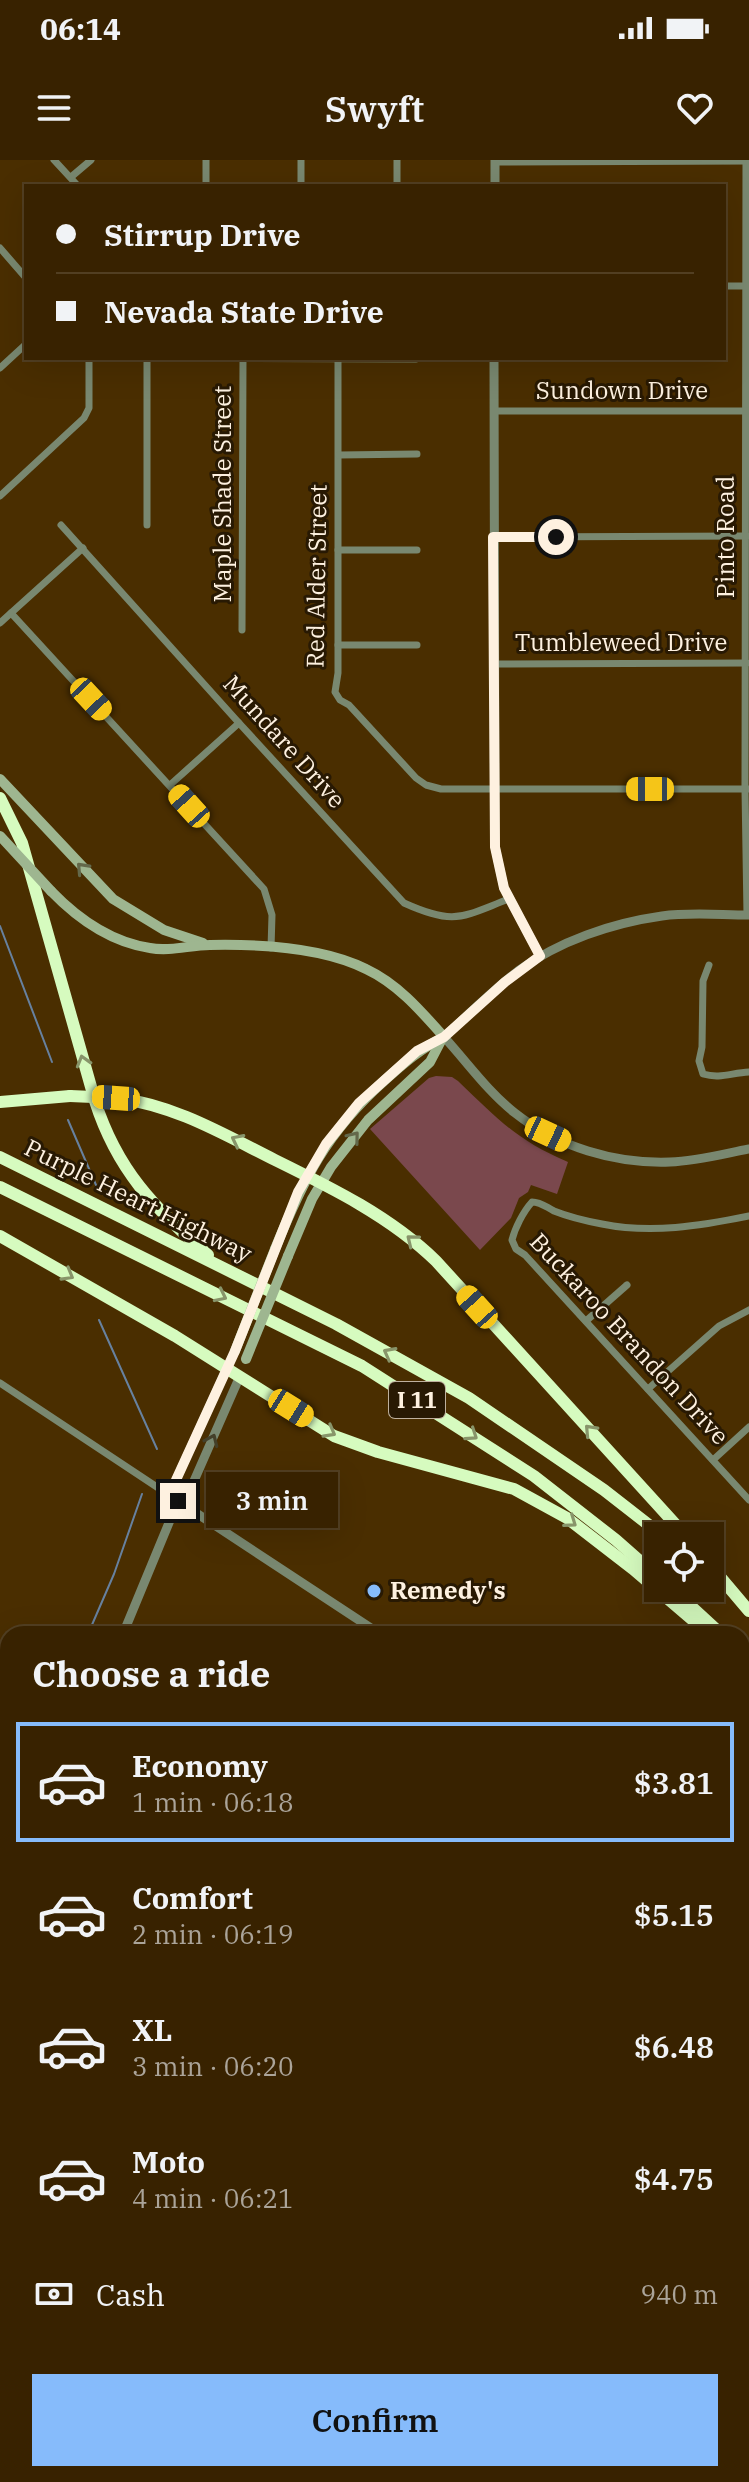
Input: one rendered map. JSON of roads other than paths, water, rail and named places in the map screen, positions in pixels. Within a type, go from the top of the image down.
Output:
[{"type":"highway","points":[[0,798],[22,843],[95,1101],[109,1140],[125,1170],[153,1205],[222,1267]]},
{"type":"highway","points":[[0,1102],[70,1096],[116,1098],[149,1104],[191,1118],[307,1175],[399,1229],[419,1245],[673,1522]]},
{"type":"highway","name":"Purple Heart Highway","points":[[0,1157],[386,1351],[469,1398],[645,1522]]},
{"type":"highway","name":"Purple Heart Highway","points":[[0,1187],[362,1366],[534,1476],[644,1565]]},
{"type":"highway","points":[[0,1196],[151,1262]]},
{"type":"highway","points":[[0,1236],[227,1368],[334,1436],[378,1452],[514,1489],[567,1518],[700,1626]]},
{"type":"highway","points":[[724,1582],[749,1612]]},
{"type":"highway","points":[[724,1590],[749,1612]]},
{"type":"highway","points":[[686,1602],[712,1626]]},
{"type":"main road","points":[[0,779],[113,899],[164,930],[209,945]]},
{"type":"main road","points":[[0,836],[51,891],[99,930],[133,945],[153,949],[209,945],[330,955],[369,970],[404,995],[444,1037]]},
{"type":"main road","points":[[227,1368],[307,1175],[334,1132],[359,1103],[417,1051],[444,1037]]},
{"type":"main road","points":[[240,1376],[321,1182],[353,1136],[430,1062],[444,1037]]},
{"type":"street","points":[[54,160],[76,184]]},
{"type":"street","points":[[71,177],[91,160]]},
{"type":"street","points":[[206,160],[206,184]]},
{"type":"street","points":[[301,160],[301,184]]},
{"type":"street","points":[[397,160],[397,184]]},
{"type":"street","points":[[495,184],[495,161],[747,161]]},
{"type":"street","name":"Pinto Road","points":[[747,161],[748,915]]},
{"type":"street","points":[[0,248],[24,276]]},
{"type":"street","points":[[726,286],[747,286]]},
{"type":"street","points":[[0,368],[24,346]]},
{"type":"street","points":[[0,496],[84,418],[89,408],[89,360]]},
{"type":"street","points":[[147,360],[147,525]]},
{"type":"street","name":"Maple Shade Street","points":[[242,630],[243,360]]},
{"type":"street","name":"Red Alder Street","points":[[338,360],[338,645],[335,692],[416,778],[441,789],[747,789]]},
{"type":"street","points":[[494,360],[493,790],[497,862],[509,899],[540,956]]},
{"type":"street","name":"Sundown Drive","points":[[494,411],[748,411]]},
{"type":"street","points":[[339,455],[417,454]]},
{"type":"street","name":"Mundare Drive","points":[[61,525],[404,903],[427,913],[459,918],[479,913],[509,899]]},
{"type":"street","points":[[493,537],[747,536]]},
{"type":"street","points":[[0,623],[83,548]]},
{"type":"street","points":[[338,550],[417,550]]},
{"type":"street","points":[[11,613],[264,889],[272,915],[271,948]]},
{"type":"street","points":[[338,645],[417,645]]},
{"type":"street","name":"Tumbleweed Drive","points":[[493,664],[747,663]]},
{"type":"street","points":[[170,785],[239,723]]},
{"type":"street","points":[[748,915],[673,915],[592,934],[540,956],[505,982],[444,1037],[516,1113],[548,1134],[575,1146],[621,1159],[643,1161],[694,1159],[749,1149]]},
{"type":"street","points":[[709,965],[703,981],[699,1061],[703,1074],[716,1078],[730,1073],[749,1072]]},
{"type":"street","name":"Buckaroo Brandon Drive","points":[[749,1216],[687,1227],[624,1227],[578,1218],[532,1202],[525,1209],[512,1240],[516,1249],[525,1255],[749,1500]]},
{"type":"street","points":[[586,1321],[627,1285]]},
{"type":"street","points":[[648,1389],[719,1326],[749,1310]]},
{"type":"street","points":[[178,1501],[176,1480],[227,1368]]},
{"type":"street","points":[[126,1626],[178,1501],[190,1490],[240,1376]]},
{"type":"street","points":[[0,1383],[368,1626]]},
{"type":"street","points":[[713,1460],[749,1427]]},
{"type":"waterway","points":[[0,926],[52,1062]]},
{"type":"waterway","points":[[68,1120],[96,1185]]},
{"type":"waterway","points":[[99,1320],[157,1449]]},
{"type":"waterway","points":[[91,1626],[114,1574],[142,1494]]},
{"type":"place","name":"Remedy's","points":[[374,1591]]}]
